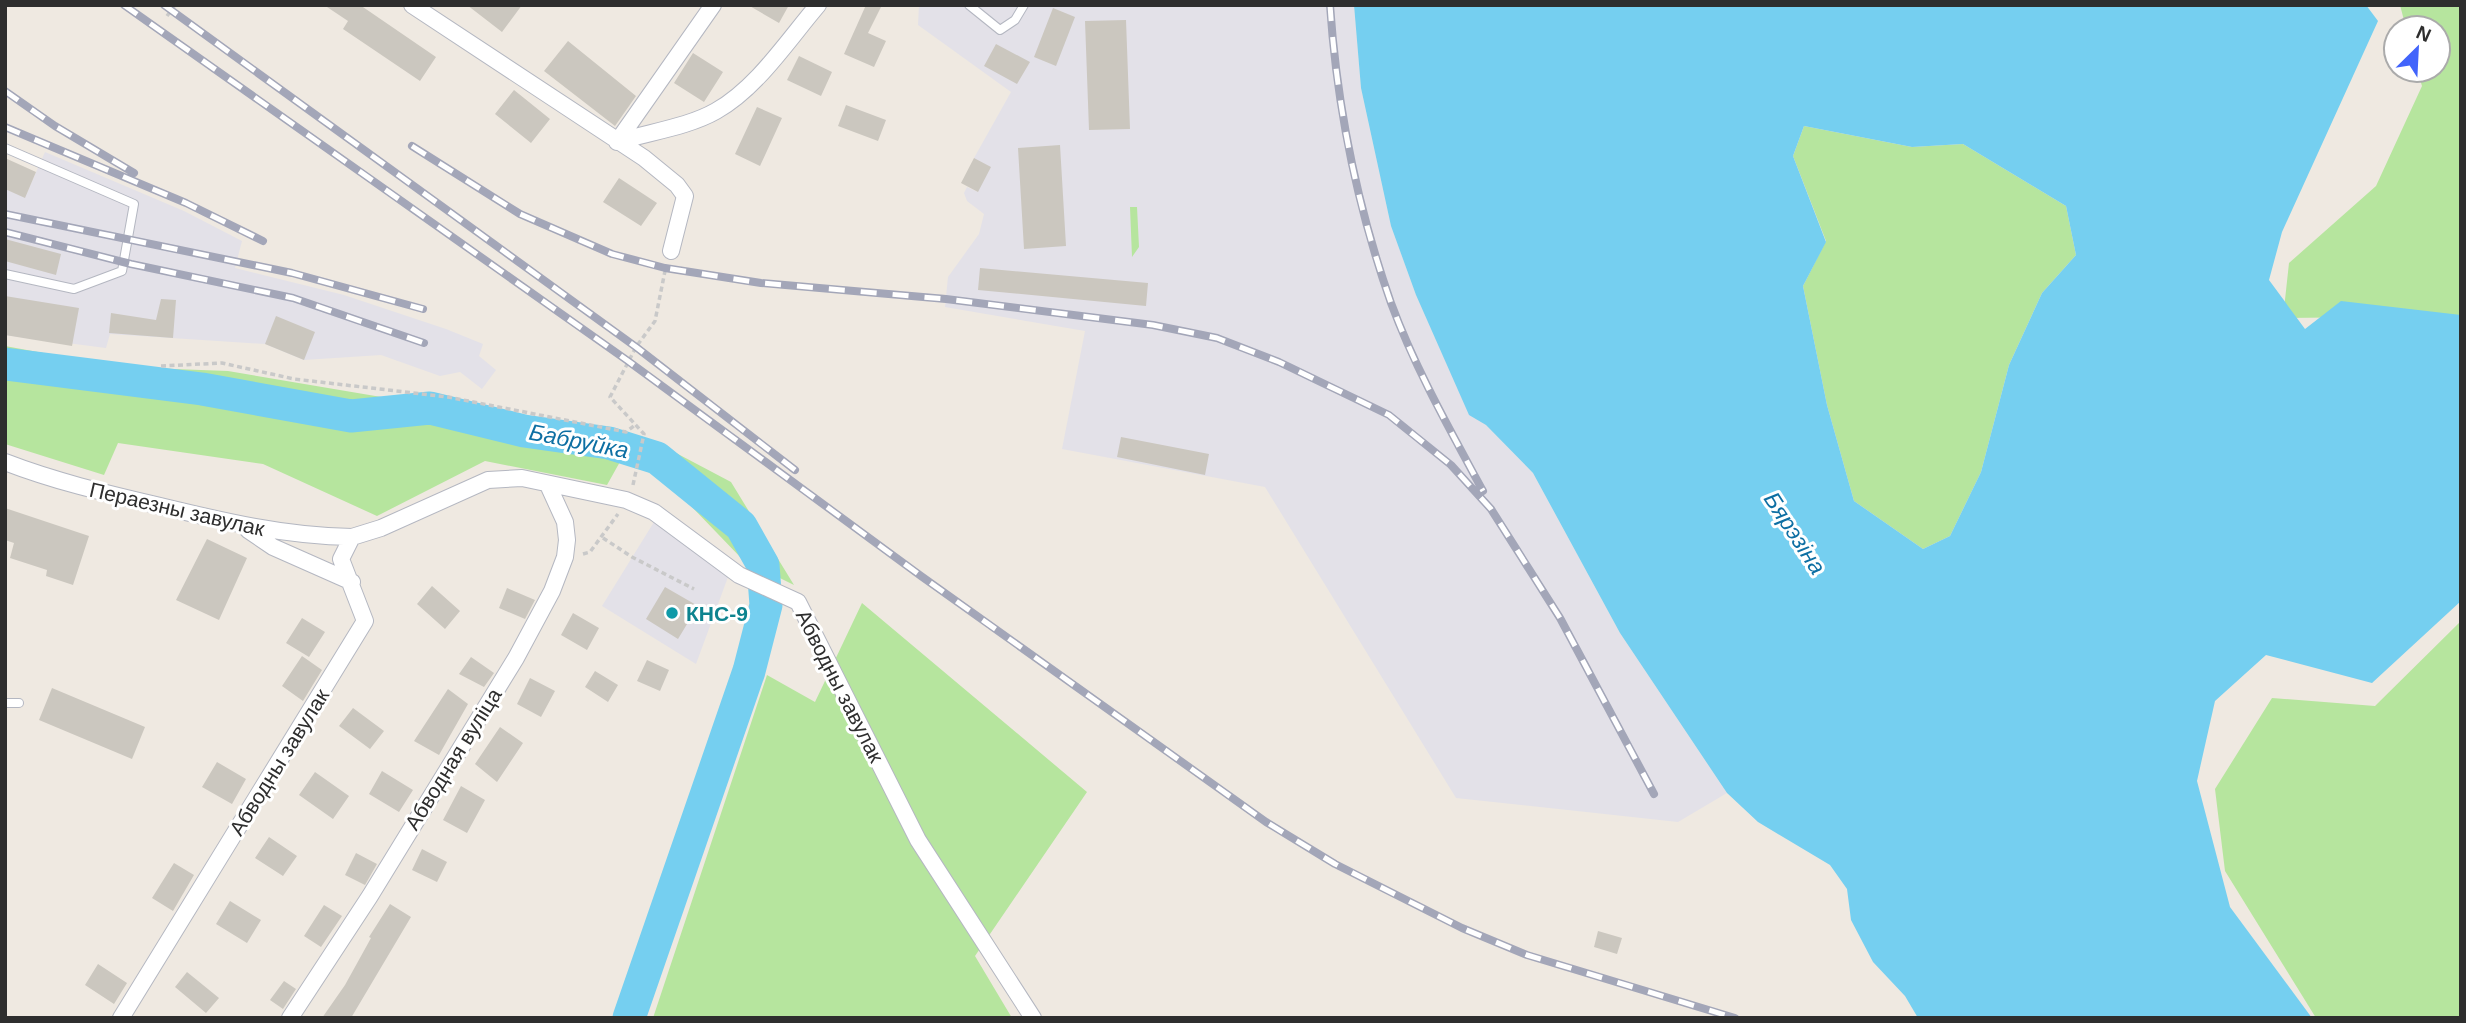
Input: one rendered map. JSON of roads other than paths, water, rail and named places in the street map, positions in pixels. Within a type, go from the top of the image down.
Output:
[{"type":"street","points":[[412,5],[644,158],[677,185],[685,196],[671,251]]},
{"type":"street","points":[[617,142],[713,5]]},
{"type":"street","points":[[617,142],[699,118],[726,105],[759,74],[818,5]]},
{"type":"street","name":"Пераезны завулак","points":[[5,462],[62,481],[244,527],[299,536],[352,537]]},
{"type":"street","name":"Абводны завулак","points":[[121,1018],[365,621],[341,559],[352,537],[381,528],[488,480],[522,478],[549,486],[626,500],[678,527],[740,575],[798,602],[918,840],[1033,1018]]},
{"type":"street","name":"Абводная вуліца","points":[[290,1018],[370,896],[516,658],[552,591],[565,557],[565,522],[549,486]]},
{"type":"street","points":[[244,527],[273,547],[352,582]]},
{"type":"lane","points":[[970,5],[1000,30],[1015,20],[1024,5]]},
{"type":"lane","points":[[5,148],[134,204],[122,271],[74,289],[5,274]]},
{"type":"lane","points":[[5,704],[19,703]]},
{"type":"water","name":"Бярэзіна","points":[[1354,5],[2366,5],[2378,21],[2282,232],[2269,280],[2305,329],[2341,301],[2461,315],[2461,601],[2372,683],[2266,655],[2215,701],[2197,781],[2230,907],[2312,1018],[1918,1018],[1905,996],[1873,962],[1851,920],[1847,889],[1830,865],[1758,822],[1727,793],[1620,633],[1533,473],[1486,425],[1469,415],[1416,295],[1391,226],[1361,88]],"holes":[[[1804,126],[1912,147],[1963,144],[2066,206],[2076,255],[2042,293],[2009,365],[1981,472],[1950,536],[1923,549],[1854,501],[1827,405],[1803,286],[1826,242],[1793,156]]]},
{"type":"waterway","name":"Бабруйка","points":[[5,364],[202,389],[351,416],[430,408],[524,431],[609,443],[657,458],[741,526],[763,565],[766,605],[749,671],[629,1018]]},
{"type":"railway","points":[[124,5],[628,361],[921,576],[1266,822],[1335,864],[1462,928],[1527,955],[1735,1018]]},
{"type":"railway","points":[[164,5],[636,347],[795,470]]},
{"type":"railway","points":[[1330,5],[1343,119],[1379,267],[1411,351],[1483,491]]},
{"type":"railway","points":[[5,91],[55,126],[134,173]]},
{"type":"railway","points":[[5,127],[186,203],[263,241]]},
{"type":"railway","points":[[412,146],[520,214],[612,254],[665,268],[761,283],[946,299],[1153,325],[1217,338],[1279,362],[1389,415],[1451,465],[1491,509],[1560,618],[1654,794]]},
{"type":"railway","points":[[5,214],[292,273],[423,309]]},
{"type":"railway","points":[[5,232],[131,264],[293,298],[424,343]]},
{"type":"place","name":"КНС-9","points":[[672,613]]}]
